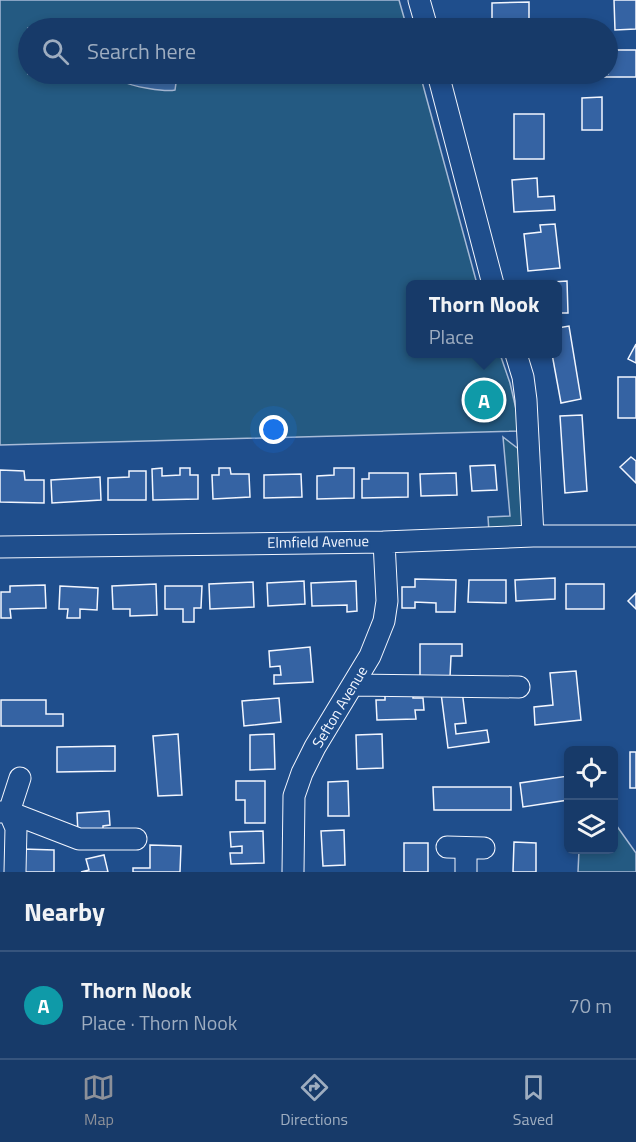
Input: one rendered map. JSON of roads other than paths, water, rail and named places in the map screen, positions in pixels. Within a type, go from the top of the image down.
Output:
[{"type":"street","points":[[418,0],[424,18]]},
{"type":"street","points":[[441,84],[492,280]]},
{"type":"street","points":[[517,358],[526,400],[523,442],[533,536]]},
{"type":"street","name":"Elmfield Avenue","points":[[0,547],[636,536]]},
{"type":"street","name":"Sefton Avenue","points":[[293,872],[294,796],[299,781],[315,747],[370,656],[384,621],[387,602],[384,542]]},
{"type":"street","points":[[353,685],[519,687]]},
{"type":"street","points":[[4,812],[20,778]]},
{"type":"street","points":[[4,812],[79,839],[136,839]]},
{"type":"street","points":[[4,812],[16,828],[15,872]]},
{"type":"street","points":[[466,848],[466,872]]},
{"type":"place","name":"Thorn Nook","points":[[484,400]]}]
